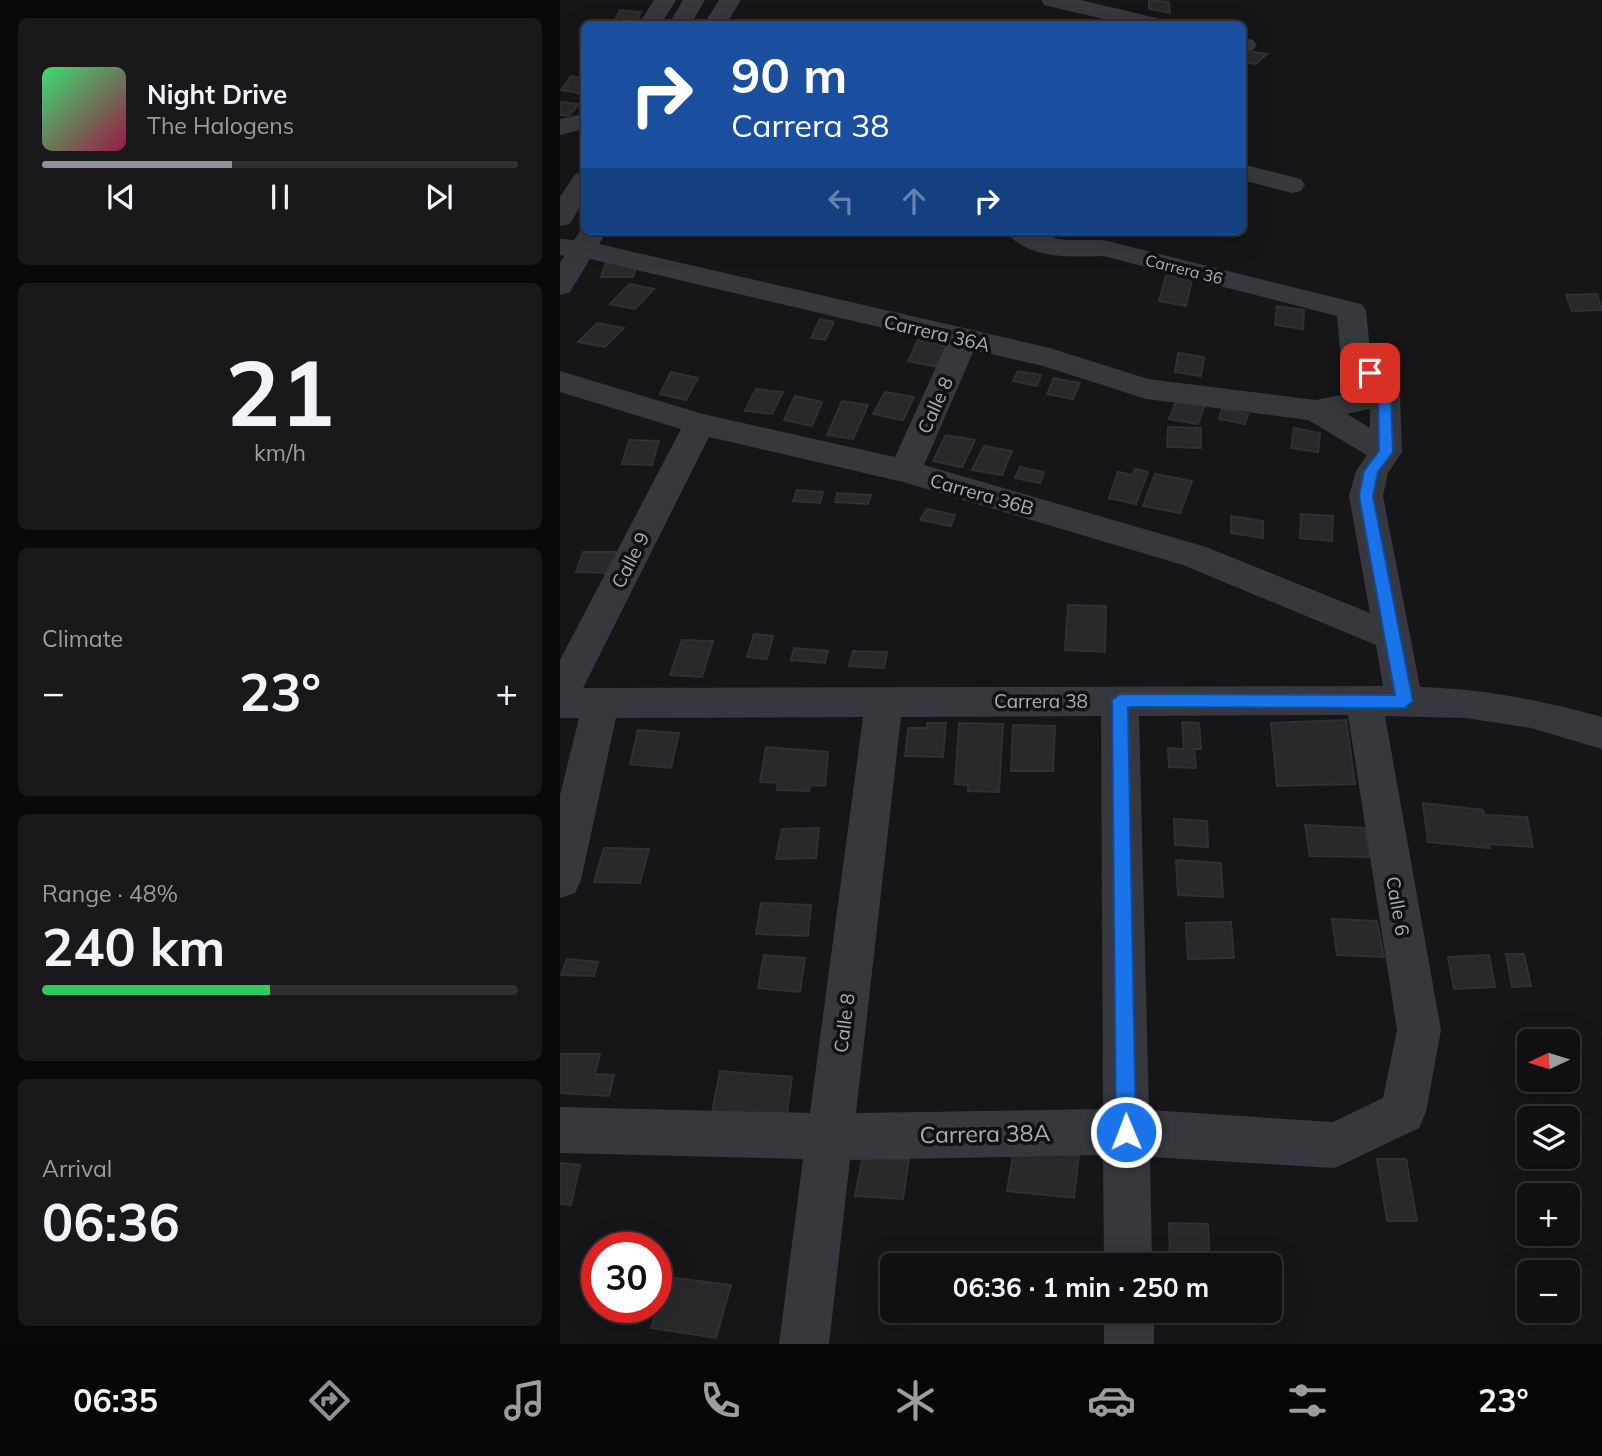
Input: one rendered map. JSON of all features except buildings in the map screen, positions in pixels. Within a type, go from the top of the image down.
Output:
[{"type":"street","points":[[652,21],[665,0]]},
{"type":"street","points":[[682,21],[694,0]]},
{"type":"street","points":[[717,21],[730,0]]},
{"type":"street","points":[[1052,0],[1132,21]]},
{"type":"street","points":[[1246,173],[1292,185]]},
{"type":"street","points":[[560,218],[581,185]]},
{"type":"street","name":"Carrera 36","points":[[1026,235],[1040,244],[1064,250],[1103,248],[1351,310],[1355,350],[1385,396]]},
{"type":"street","points":[[560,286],[578,242]]},
{"type":"street","name":"Carrera 36A","points":[[578,242],[1050,358],[1146,389],[1316,411],[1385,396]]},
{"type":"street","name":"Calle 8","points":[[905,471],[964,339]]},
{"type":"street","name":"Carrera 36B","points":[[560,382],[700,424],[905,471],[1194,556],[1394,638]]},
{"type":"street","points":[[1385,396],[1386,452],[1371,471],[1366,496],[1405,701]]},
{"type":"street","name":"Carrera 36A","points":[[1316,411],[1386,452]]},
{"type":"street","name":"Calle 9","points":[[560,696],[700,424]]},
{"type":"street","points":[[1120,700],[1128,1253]]},
{"type":"street","name":"Calle 6","points":[[1364,700],[1419,1030],[1403,1112]]},
{"type":"street","name":"Calle 8","points":[[804,1344],[884,701]]},
{"type":"street","name":"Carrera 38","points":[[560,703],[1405,701],[1466,703],[1531,713],[1602,733]]},
{"type":"street","points":[[560,880],[601,703]]},
{"type":"street","name":"Carrera 38A","points":[[560,1130],[830,1137],[1126,1132],[1335,1145],[1403,1112]]},
{"type":"street","points":[[1129,1323],[1129,1344]]},
{"type":"route","points":[[1126,1132],[1120,700],[1405,701],[1366,496],[1371,471],[1386,452],[1385,396],[1370,373]]}]
